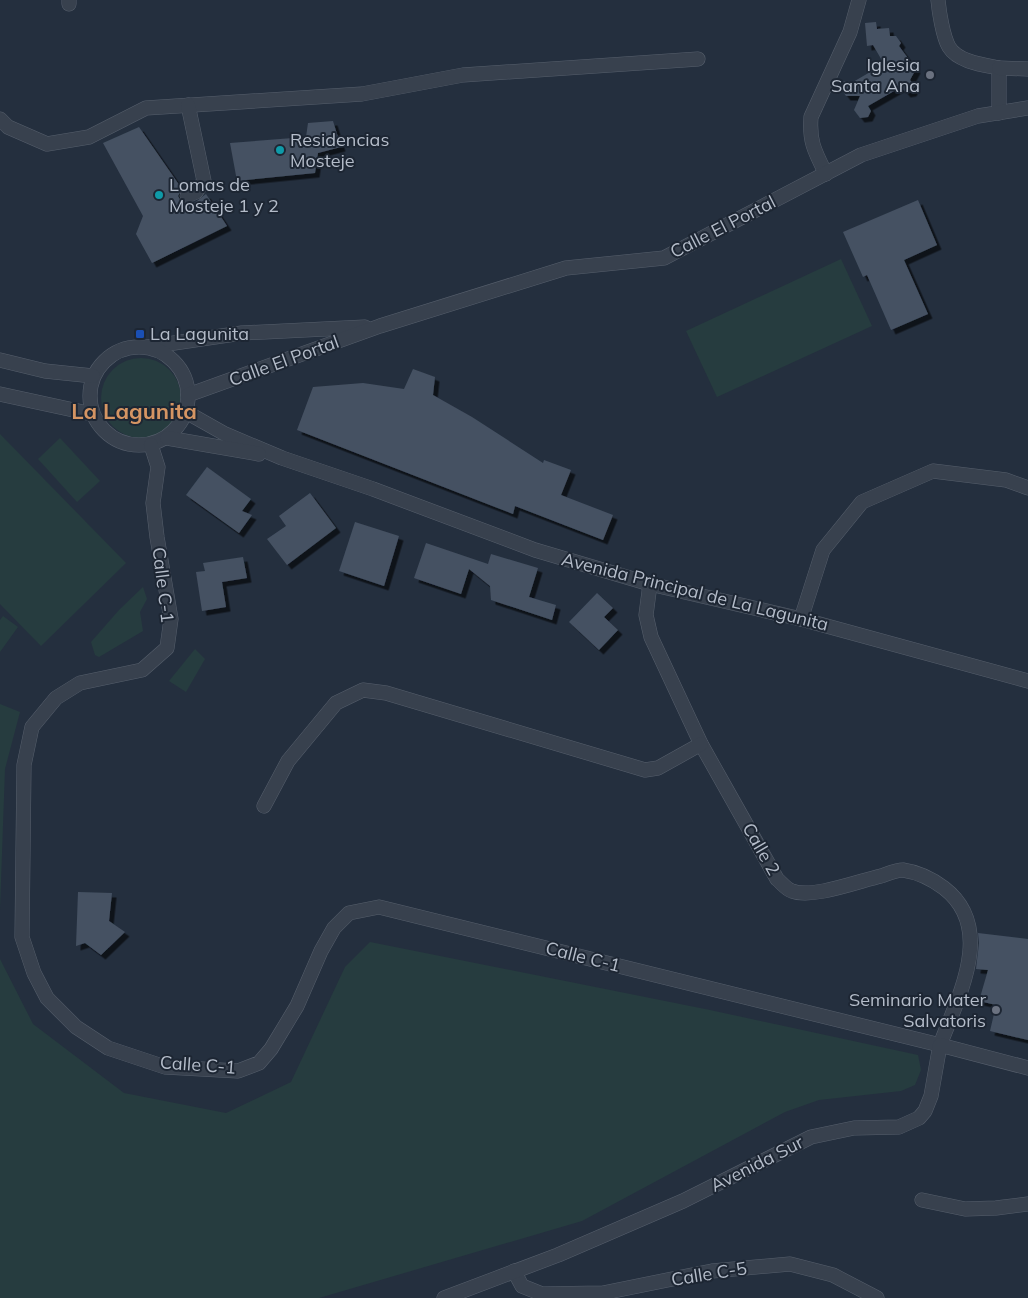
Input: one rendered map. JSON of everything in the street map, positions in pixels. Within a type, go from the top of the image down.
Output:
[{"type":"street","points":[[826,174],[813,147],[810,131],[811,117],[850,32],[859,0]]},
{"type":"street","points":[[938,0],[949,47],[958,55],[978,64],[1000,68],[1028,69]]},
{"type":"street","points":[[0,119],[8,127],[47,144],[89,138],[146,108],[362,94],[463,75],[698,59]]},
{"type":"street","points":[[999,113],[1000,68]]},
{"type":"street","points":[[187,196],[196,192],[204,181],[188,105]]},
{"type":"street","name":"Calle El Portal","points":[[188,395],[380,326],[566,268],[664,258],[861,155],[978,116],[1028,108]]},
{"type":"street","name":"Calle El Portal","points":[[146,347],[242,334],[380,326]]},
{"type":"street","points":[[146,347],[168,356],[182,373],[188,395],[186,412],[178,426],[167,438],[151,445],[127,445],[106,434],[92,414],[93,376],[102,363],[114,353],[128,348],[146,347]]},
{"type":"street","points":[[0,360],[45,371],[93,376]]},
{"type":"street","points":[[0,394],[92,414]]},
{"type":"street","name":"Avenida Principal de La Lagunita","points":[[186,412],[225,434],[282,458],[373,489],[534,550],[650,584],[801,619],[1028,681]]},
{"type":"street","name":"Avenida Principal de La Lagunita","points":[[167,438],[282,458]]},
{"type":"street","name":"Calle C-1","points":[[151,445],[158,467],[153,503],[171,620],[167,648],[142,670],[80,683],[56,698],[32,727],[24,765],[22,937],[34,973],[47,998],[76,1027],[108,1048],[165,1067],[238,1071],[259,1063],[271,1049],[297,1006],[321,951],[334,928],[349,913],[379,907],[940,1045]]},
{"type":"street","points":[[801,619],[823,550],[862,502],[933,471],[1006,480],[1028,488]]},
{"type":"street","name":"Calle 2","points":[[650,584],[646,616],[651,637],[701,744],[777,879],[790,890],[800,893],[819,892],[902,870],[932,879],[951,893],[963,910],[971,931],[968,969],[940,1045]]},
{"type":"street","points":[[264,806],[288,761],[336,703],[363,690],[386,693],[645,770],[658,768],[701,744]]},
{"type":"street","points":[[940,1045],[1028,1068]]},
{"type":"street","name":"Avenida Sur","points":[[444,1298],[558,1255],[683,1201],[811,1137],[854,1128],[899,1126],[919,1118],[925,1111],[931,1096],[940,1045]]},
{"type":"street","points":[[922,1200],[965,1209],[1028,1204]]},
{"type":"street","name":"Calle C-5","points":[[514,1271],[522,1286],[542,1294],[603,1293],[712,1271],[790,1264],[833,1275],[877,1298]]},
{"type":"green space","points":[[841,259],[872,326],[717,397],[686,331]]},
{"type":"green space","points":[[133,358],[149,358],[170,369],[181,390],[181,406],[170,427],[149,438],[133,438],[119,432],[107,420],[101,406],[101,390],[107,376],[119,364]]},
{"type":"green space","points":[[0,434],[126,563],[41,646],[0,604]]},
{"type":"green space","points":[[60,438],[100,481],[77,502],[38,459]]},
{"type":"green space","points":[[143,587],[147,599],[140,612],[143,631],[99,657],[95,655],[91,642],[119,610]]},
{"type":"green space","points":[[3,616],[18,627],[0,652],[0,620]]},
{"type":"green space","points":[[195,649],[205,659],[186,692],[169,681]]},
{"type":"green space","points":[[0,704],[20,712],[5,769],[0,910]]},
{"type":"green space","points":[[370,942],[710,1010],[918,1055],[921,1070],[915,1085],[901,1091],[819,1100],[785,1112],[582,1221],[319,1298],[0,1298],[0,959],[33,1024],[124,1093],[226,1113],[291,1082],[345,967]]},
{"type":"building","points":[[876,22],[877,29],[889,28],[890,36],[896,36],[901,43],[899,46],[916,69],[910,80],[915,86],[912,92],[906,93],[901,87],[868,106],[871,111],[868,117],[860,118],[854,110],[860,96],[846,96],[840,88],[844,81],[853,82],[884,64],[873,45],[867,46],[865,23]]},
{"type":"building","name":"Residencias Mosteje","points":[[333,121],[341,147],[318,153],[315,173],[237,181],[230,143],[306,137],[308,123]]},
{"type":"building","name":"Lomas de Mosteje 1 y 2","points":[[139,127],[182,189],[178,196],[182,203],[186,205],[193,204],[206,194],[227,226],[152,263],[136,234],[143,216],[103,143]]},
{"type":"building","points":[[918,200],[937,245],[904,260],[928,314],[891,330],[867,275],[863,277],[843,232]]},
{"type":"building","points":[[413,369],[435,377],[433,395],[472,417],[543,463],[544,460],[571,470],[561,495],[613,515],[603,540],[515,506],[513,514],[297,430],[313,387],[363,383],[404,389]]},
{"type":"building","points":[[207,467],[251,499],[242,511],[252,515],[239,533],[186,495]]},
{"type":"building","points":[[310,493],[336,528],[287,565],[267,539],[286,526],[279,516]]},
{"type":"building","points":[[355,522],[399,536],[384,586],[339,571]]},
{"type":"building","points":[[426,543],[488,564],[491,554],[538,568],[529,597],[556,605],[552,620],[491,600],[490,586],[469,569],[461,594],[414,578]]},
{"type":"building","points":[[243,557],[247,578],[222,582],[226,607],[202,611],[196,572],[205,571],[203,563]]},
{"type":"building","points":[[597,593],[613,608],[604,617],[618,630],[599,650],[569,622]]},
{"type":"building","points":[[78,892],[112,893],[109,921],[125,932],[101,955],[85,943],[76,946]]},
{"type":"building","points":[[978,933],[1028,939],[1028,1040],[990,1031],[996,1005],[979,1001],[988,970],[976,969],[979,943]]},
{"type":"place","name":"Iglesia Santa Ana","points":[[930,75]]},
{"type":"place","name":"Residencias Mosteje","points":[[280,150]]},
{"type":"place","name":"Lomas de Mosteje 1 y 2","points":[[159,195]]},
{"type":"place","name":"La Lagunita","points":[[140,334]]},
{"type":"place","name":"Seminario Mater Salvatoris","points":[[996,1010]]},
{"type":"district","name":"La Lagunita","points":[[134,411]]}]
